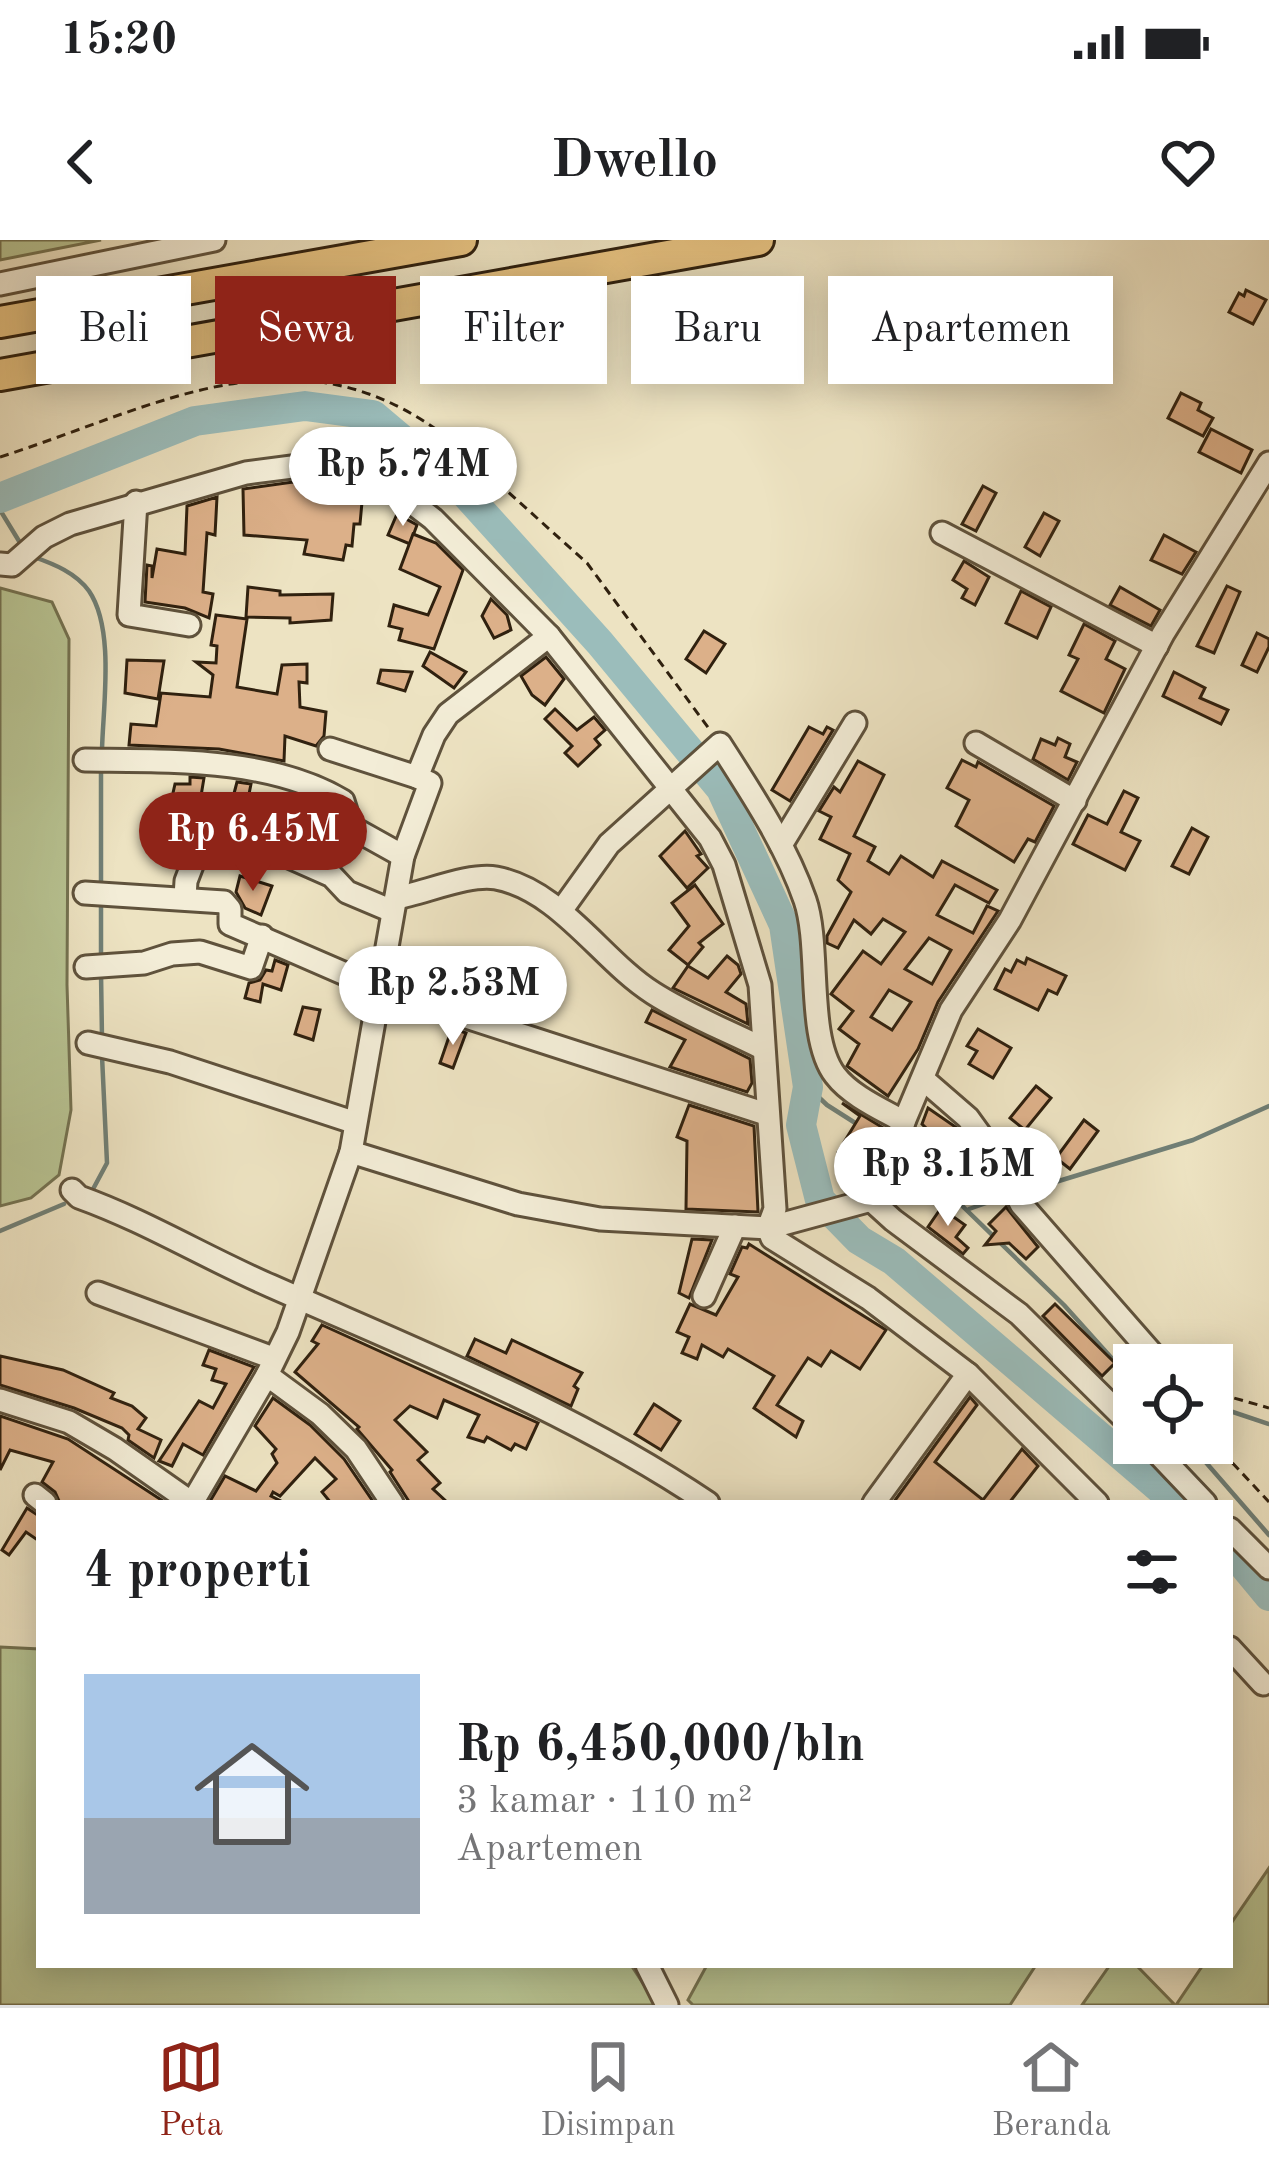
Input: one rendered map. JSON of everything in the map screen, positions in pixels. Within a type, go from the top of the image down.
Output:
[{"type":"highway","points":[[0,322],[461,240]]},
{"type":"highway","points":[[0,375],[758,240]]},
{"type":"street","points":[[0,284],[214,240]]},
{"type":"street","points":[[351,1152],[518,1204],[600,1220],[768,1228],[869,1197],[952,1010],[1010,920],[1157,646],[1269,463]]},
{"type":"street","points":[[0,564],[11,565],[44,537],[70,524],[245,473],[292,466],[373,478],[433,519],[549,636],[673,787],[724,865],[760,985],[775,1209],[768,1228],[772,1238],[905,1324],[968,1374],[1094,1500]]},
{"type":"street","points":[[136,502],[128,615],[189,625]]},
{"type":"street","points":[[942,533],[1157,646]]},
{"type":"street","points":[[417,778],[448,714],[549,636]]},
{"type":"street","points":[[781,844],[855,723]]},
{"type":"street","points":[[976,743],[1075,801]]},
{"type":"street","points":[[562,911],[609,844],[720,744],[781,844],[807,905],[821,1037],[830,1069],[902,1129]]},
{"type":"street","points":[[194,1500],[302,1300],[351,1152],[404,856],[430,783],[330,749]]},
{"type":"street","points":[[85,760],[245,768],[322,790],[343,801],[351,827],[404,856]]},
{"type":"street","points":[[185,898],[186,881],[204,834],[262,845],[332,876],[347,892],[394,905],[463,881],[498,878],[562,911],[654,994],[762,1048]]},
{"type":"street","points":[[96,893],[229,905],[230,924],[380,988],[766,1114]]},
{"type":"street","points":[[97,966],[200,952],[251,968],[262,936]]},
{"type":"street","points":[[97,1045],[170,1062],[353,1121]]},
{"type":"street","points":[[923,1078],[968,1118],[1002,1165],[1022,1204],[1145,1344]]},
{"type":"street","points":[[72,1190],[302,1300],[539,1405],[703,1500]]},
{"type":"street","points":[[869,1197],[892,1220],[1019,1314],[1113,1407]]},
{"type":"street","points":[[704,1296],[735,1226]]},
{"type":"street","points":[[98,1293],[270,1366],[356,1449],[390,1500]]},
{"type":"street","points":[[876,1500],[968,1374]]},
{"type":"street","points":[[0,1400],[69,1422],[188,1500]]},
{"type":"street","points":[[1168,1464],[1202,1500]]},
{"type":"street","points":[[1233,1532],[1269,1568]]},
{"type":"street","points":[[1233,1651],[1263,1684]]},
{"type":"street","points":[[648,1968],[667,2005]]},
{"type":"path","points":[[1233,1397],[1269,1408]]},
{"type":"path","points":[[1233,1463],[1269,1502]]},
{"type":"green space","points":[[0,240],[101,240],[0,260]]},
{"type":"green space","points":[[0,588],[52,602],[69,639],[71,1110],[59,1175],[31,1198],[0,1206]]},
{"type":"green space","points":[[0,1647],[36,1649],[36,1968],[633,1968],[657,2005],[0,2005]]},
{"type":"green space","points":[[1269,1868],[1269,2005],[1176,2005],[1201,1968],[1233,1968],[1233,1921]]},
{"type":"green space","points":[[705,1968],[1034,1968],[1010,2005],[693,2005],[688,2000]]},
{"type":"green space","points":[[1108,1968],[1139,1968],[1175,2005],[1082,2005]]},
{"type":"building","points":[[1246,290],[1266,300],[1253,324],[1229,312],[1239,293],[1244,296]]},
{"type":"building","points":[[1181,393],[1201,403],[1198,410],[1213,418],[1203,436],[1168,418]]},
{"type":"building","points":[[1211,429],[1252,450],[1241,473],[1199,452]]},
{"type":"building","points":[[293,482],[363,491],[360,524],[354,524],[352,546],[346,545],[343,560],[304,554],[307,540],[244,535],[243,489]]},
{"type":"building","points":[[983,486],[996,493],[976,531],[962,524]]},
{"type":"building","points":[[217,497],[215,535],[207,533],[203,592],[213,594],[209,618],[185,608],[145,602],[147,565],[152,566],[152,578],[157,549],[185,554],[187,506]]},
{"type":"building","points":[[1044,513],[1059,521],[1040,556],[1025,547]]},
{"type":"building","points":[[397,514],[417,525],[410,544],[388,535]]},
{"type":"building","points":[[413,534],[436,543],[463,570],[434,649],[399,640],[402,629],[389,626],[394,605],[428,615],[440,587],[400,569]]},
{"type":"building","points":[[1164,535],[1196,552],[1182,574],[1151,560]]},
{"type":"building","points":[[964,561],[989,577],[975,605],[962,598],[967,589],[953,580]]},
{"type":"building","points":[[1227,586],[1240,592],[1214,653],[1197,646]]},
{"type":"building","points":[[248,587],[280,591],[280,595],[333,594],[331,620],[290,623],[290,618],[246,617]]},
{"type":"building","points":[[1120,587],[1160,610],[1151,626],[1110,605]]},
{"type":"building","points":[[1021,591],[1051,607],[1037,638],[1006,623]]},
{"type":"building","points":[[491,599],[507,615],[511,630],[494,638],[482,616]]},
{"type":"building","points":[[216,615],[247,619],[237,687],[277,694],[282,665],[307,664],[307,683],[299,682],[300,707],[326,712],[324,736],[316,746],[285,736],[284,761],[219,749],[129,745],[131,724],[156,726],[161,693],[210,697],[213,675],[196,662],[216,663],[217,646],[211,645]]},
{"type":"building","points":[[1084,624],[1115,641],[1106,659],[1125,669],[1104,713],[1061,691],[1078,659],[1069,655]]},
{"type":"building","points":[[704,631],[725,644],[706,673],[686,659]]},
{"type":"building","points":[[1257,633],[1269,639],[1269,647],[1257,672],[1242,665]]},
{"type":"building","points":[[430,652],[466,672],[454,688],[423,666]]},
{"type":"building","points":[[546,657],[564,679],[545,705],[532,695],[521,676]]},
{"type":"building","points":[[127,660],[164,661],[158,699],[125,693]]},
{"type":"building","points":[[381,670],[412,672],[405,691],[378,683]]},
{"type":"building","points":[[1174,672],[1205,688],[1200,698],[1228,710],[1221,724],[1163,696]]},
{"type":"building","points":[[555,709],[577,730],[594,717],[605,730],[595,739],[600,745],[578,766],[565,753],[572,746],[545,719]]},
{"type":"building","points":[[809,727],[823,734],[827,727],[833,730],[790,801],[772,790]]},
{"type":"building","points":[[1058,738],[1070,744],[1065,757],[1077,762],[1068,780],[1033,759],[1041,739],[1055,745]]},
{"type":"building","points":[[962,760],[976,767],[978,762],[1054,806],[1035,842],[1028,839],[1014,862],[956,826],[969,800],[947,788]]},
{"type":"building","points":[[858,761],[884,775],[854,836],[875,847],[868,861],[889,874],[901,856],[933,877],[942,861],[997,890],[989,903],[955,885],[937,915],[973,933],[987,906],[998,911],[938,1002],[918,1049],[888,1096],[847,1066],[859,1044],[839,1029],[853,1011],[831,994],[863,951],[881,964],[905,932],[883,919],[871,934],[854,920],[838,948],[827,943],[851,892],[838,880],[850,854],[820,839],[831,817],[819,811],[834,787],[840,792]],"holes":[[[929,938],[951,950],[932,984],[905,969]],[[889,990],[911,1002],[892,1030],[871,1017]]]},
{"type":"building","points":[[190,777],[204,778],[201,796],[231,805],[237,782],[251,784],[244,819],[269,832],[197,821],[169,811],[175,784],[190,784]]},
{"type":"building","points":[[1124,791],[1138,798],[1121,832],[1140,841],[1125,870],[1073,844],[1088,815],[1107,824]]},
{"type":"building","points":[[294,796],[331,812],[337,832],[326,857],[275,834],[285,811],[308,819]]},
{"type":"building","points":[[1192,828],[1208,837],[1189,874],[1172,866]]},
{"type":"building","points":[[685,831],[708,868],[687,888],[660,856]]},
{"type":"building","points":[[240,876],[272,886],[261,915],[245,908],[236,892]]},
{"type":"building","points":[[695,885],[723,924],[699,943],[703,947],[688,965],[669,950],[689,926],[672,903]]},
{"type":"building","points":[[727,956],[741,974],[726,992],[746,1004],[748,1024],[673,988],[688,966],[708,978]]},
{"type":"building","points":[[1027,958],[1066,976],[1057,994],[1048,990],[1038,1010],[995,989],[1005,969],[1011,972],[1017,960],[1025,964]]},
{"type":"building","points":[[275,960],[288,965],[281,990],[263,984],[260,1002],[245,998],[249,983],[260,980],[266,970],[272,971]]},
{"type":"building","points":[[506,970],[535,982],[522,1017],[496,1005]]},
{"type":"building","points":[[303,1007],[320,1010],[313,1040],[295,1034]]},
{"type":"building","points":[[652,1010],[750,1059],[752,1083],[747,1092],[670,1067],[685,1040],[646,1022]]},
{"type":"building","points":[[452,1028],[466,1033],[453,1068],[440,1063]]},
{"type":"building","points":[[978,1029],[1011,1048],[993,1078],[969,1064],[977,1051],[967,1046]]},
{"type":"building","points":[[1036,1086],[1051,1098],[1025,1130],[1010,1118]]},
{"type":"building","points":[[842,1103],[885,1129],[867,1170],[838,1152],[860,1116]]},
{"type":"building","points":[[689,1105],[754,1126],[758,1212],[686,1209],[687,1141],[677,1137]]},
{"type":"building","points":[[928,1108],[957,1128],[984,1166],[968,1179],[952,1160],[945,1166],[920,1141],[930,1132],[922,1124]]},
{"type":"building","points":[[1084,1120],[1098,1131],[1070,1169],[1056,1158]]},
{"type":"building","points":[[1006,1207],[1038,1247],[1026,1259],[1009,1243],[985,1245],[996,1231],[989,1224]]},
{"type":"building","points":[[941,1208],[965,1225],[956,1237],[968,1248],[963,1254],[928,1227]]},
{"type":"building","points":[[692,1239],[712,1240],[689,1298],[679,1293]]},
{"type":"building","points":[[749,1244],[886,1330],[860,1369],[831,1351],[821,1366],[808,1358],[777,1405],[803,1421],[796,1437],[754,1408],[774,1376],[728,1349],[723,1357],[702,1345],[697,1359],[682,1353],[689,1337],[677,1332],[690,1304],[716,1315],[738,1277],[730,1274],[742,1247]]},
{"type":"building","points":[[1055,1304],[1113,1365],[1102,1376],[1043,1316]]},
{"type":"building","points":[[322,1325],[538,1423],[526,1449],[515,1444],[511,1450],[487,1437],[484,1442],[468,1437],[479,1415],[444,1400],[437,1418],[410,1406],[395,1420],[427,1452],[418,1460],[440,1483],[433,1489],[445,1500],[408,1500],[359,1427],[295,1372],[318,1344],[312,1341]]},
{"type":"building","points":[[475,1339],[506,1353],[512,1340],[582,1373],[571,1406],[467,1356]]},
{"type":"building","points":[[209,1350],[254,1367],[203,1455],[183,1444],[172,1466],[159,1461],[199,1401],[213,1408],[226,1384],[212,1380],[216,1369],[203,1365]]},
{"type":"building","points":[[0,1356],[63,1370],[114,1393],[111,1398],[146,1418],[138,1429],[161,1440],[154,1458],[128,1440],[122,1428],[0,1385]]},
{"type":"building","points":[[970,1397],[977,1405],[935,1462],[983,1500],[895,1500]]},
{"type":"building","points":[[273,1398],[310,1425],[344,1459],[372,1500],[329,1500],[322,1492],[336,1479],[315,1458],[280,1496],[273,1492],[271,1496],[279,1500],[211,1500],[225,1476],[256,1491],[277,1463],[272,1454],[276,1449],[255,1426]]},
{"type":"building","points":[[654,1404],[680,1421],[661,1450],[635,1434]]},
{"type":"building","points":[[0,1416],[68,1439],[161,1500],[59,1500],[42,1482],[53,1462],[10,1450],[0,1470]]},
{"type":"building","points":[[1022,1449],[1038,1466],[1011,1500],[983,1500]]},
{"type":"building","points":[[27,1508],[36,1514],[36,1539],[26,1532],[9,1555],[2,1550]]},
{"type":"waterway","points":[[0,498],[195,421],[305,406],[373,415],[463,491],[600,643],[721,789],[784,925],[808,1087],[801,1125],[820,1200],[859,1240],[894,1261],[1173,1500]]},
{"type":"waterway","points":[[0,510],[22,546]]},
{"type":"waterway","points":[[34,557],[78,579],[97,607],[106,668],[102,750]]},
{"type":"waterway","points":[[101,768],[101,889]]},
{"type":"waterway","points":[[101,900],[101,961]]},
{"type":"waterway","points":[[101,972],[102,1039]]},
{"type":"waterway","points":[[92,1191],[107,1163],[102,1056]]},
{"type":"waterway","points":[[808,1087],[860,1126]]},
{"type":"waterway","points":[[1026,1191],[1193,1140],[1269,1106]]},
{"type":"waterway","points":[[900,1150],[1064,1305],[1113,1360]]},
{"type":"waterway","points":[[969,1209],[1009,1195]]},
{"type":"waterway","points":[[0,1231],[64,1204]]},
{"type":"waterway","points":[[1233,1412],[1269,1424]]},
{"type":"waterway","points":[[1207,1464],[1269,1535]]},
{"type":"waterway","points":[[1233,1553],[1269,1596]]}]
